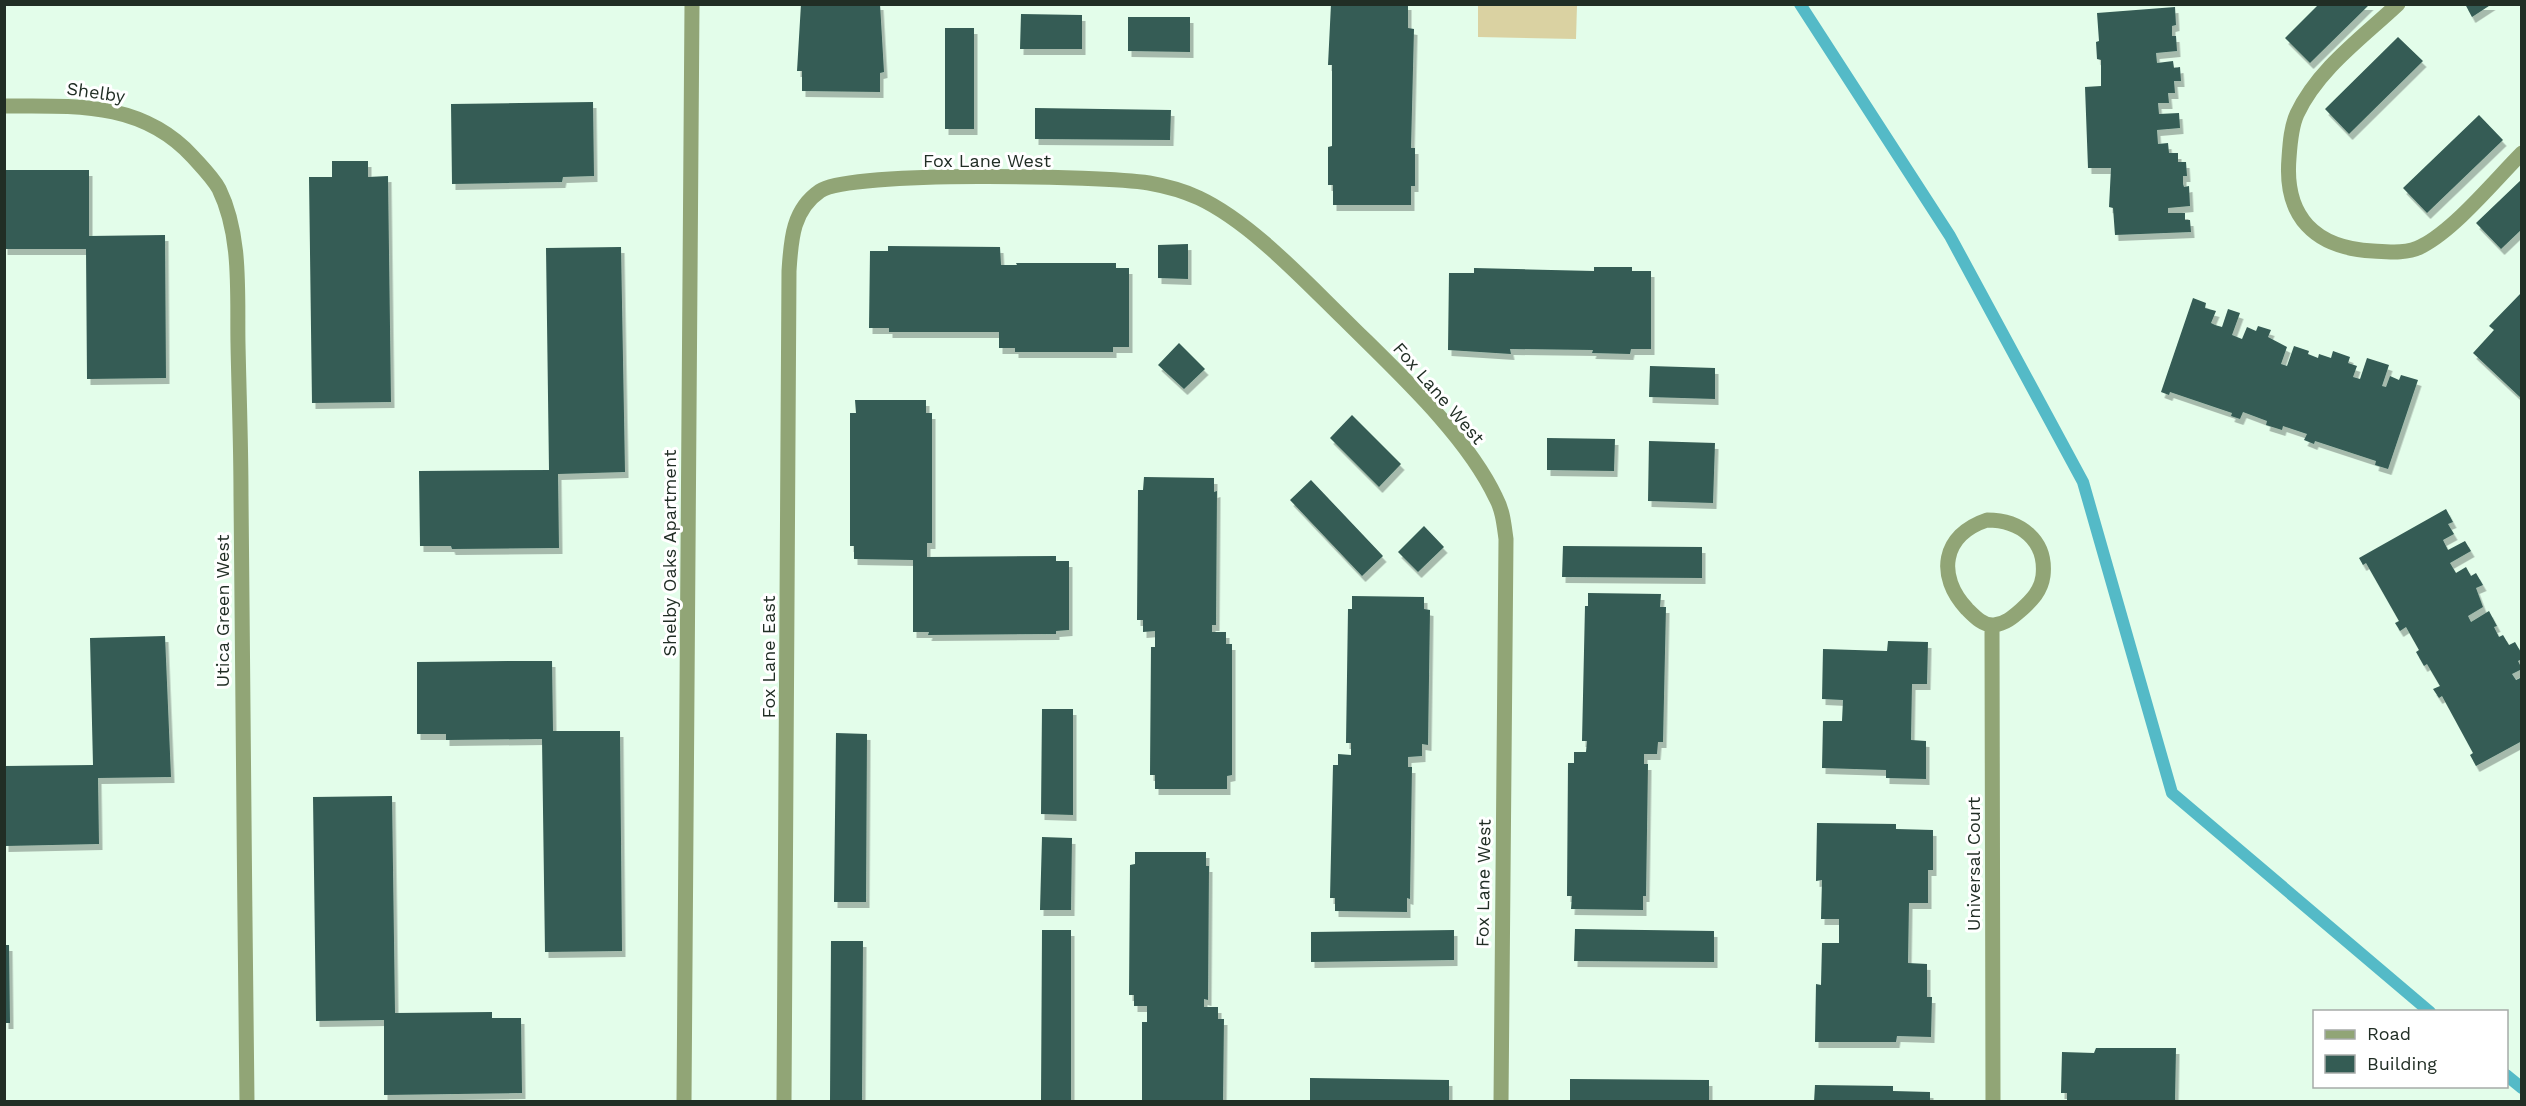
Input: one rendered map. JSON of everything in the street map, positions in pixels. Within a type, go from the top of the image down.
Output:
[{"type":"street","name":"Shelby Oaks Apartment","points":[[684,1101],[692,4]]},
{"type":"street","points":[[2398,4],[2325,73],[2296,117],[2289,152],[2289,192],[2292,203],[2307,225],[2318,236],[2346,247],[2389,252],[2407,251],[2422,246],[2449,226],[2522,153]]},
{"type":"street","name":"Shelby","points":[[4,106],[80,106],[123,113],[153,125],[177,139]]},
{"type":"street","name":"Utica Green West","points":[[177,139],[218,188],[230,222],[237,268],[247,1101]]},
{"type":"street","name":"Fox Lane West","points":[[799,214],[821,190],[846,182],[873,180],[990,177],[1138,183],[1177,190],[1197,197],[1230,216],[1303,279],[1414,388],[1470,456],[1497,500],[1504,521],[1506,539],[1501,1101]]},
{"type":"street","name":"Fox Lane East","points":[[784,1101],[789,271],[791,241],[799,214]]},
{"type":"street","points":[[1988,520],[2003,520],[2018,525],[2031,535],[2040,549],[2044,566],[2042,582],[2035,597],[2008,621],[1992,626],[1977,619],[1953,591],[1947,577],[1947,562],[1952,547],[1960,535],[1973,525],[1988,520]]},
{"type":"street","name":"Universal Court","points":[[1992,626],[1993,1101]]},
{"type":"shaded area","points":[[1478,5],[1577,5],[1576,39],[1478,37]]},
{"type":"building","points":[[801,4],[880,4],[884,72],[880,73],[880,92],[802,91],[802,71],[797,71]]},
{"type":"building","points":[[1331,4],[1408,4],[1408,28],[1414,29],[1411,148],[1415,148],[1415,186],[1411,186],[1411,205],[1333,205],[1333,185],[1328,185],[1328,147],[1332,146],[1332,65],[1328,65]]},
{"type":"building","points":[[2319,4],[2370,4],[2310,63],[2285,38]]},
{"type":"building","points":[[2465,4],[2492,4],[2472,17]]},
{"type":"building","points":[[2175,7],[2176,25],[2172,26],[2172,36],[2176,36],[2177,51],[2156,53],[2157,63],[2173,61],[2174,68],[2180,67],[2181,81],[2174,81],[2175,93],[2168,93],[2169,103],[2158,103],[2159,114],[2179,113],[2180,128],[2157,130],[2158,144],[2168,143],[2169,153],[2178,153],[2178,162],[2186,162],[2187,176],[2183,176],[2183,184],[2184,187],[2189,186],[2190,206],[2168,208],[2168,213],[2185,213],[2185,220],[2190,220],[2191,232],[2115,235],[2113,208],[2109,207],[2111,168],[2088,168],[2085,87],[2101,86],[2101,60],[2097,59],[2096,42],[2099,41],[2097,13]]},
{"type":"building","points":[[1021,14],[1082,15],[1082,49],[1020,49]]},
{"type":"building","points":[[1128,17],[1190,17],[1190,52],[1128,51]]},
{"type":"building","points":[[945,28],[974,28],[974,129],[945,129]]},
{"type":"building","points":[[2398,37],[2423,61],[2349,134],[2325,109]]},
{"type":"building","points":[[593,102],[594,176],[563,177],[562,182],[452,184],[451,104]]},
{"type":"building","points":[[1035,108],[1171,110],[1170,140],[1035,139]]},
{"type":"building","points":[[2479,115],[2503,140],[2427,213],[2403,188]]},
{"type":"building","points":[[332,161],[368,161],[368,177],[388,176],[391,402],[312,403],[309,177],[332,177]]},
{"type":"building","points":[[4,170],[89,170],[89,236],[165,235],[166,378],[87,379],[86,249],[4,249]]},
{"type":"building","points":[[2522,179],[2522,229],[2501,249],[2476,223]]},
{"type":"building","points":[[1188,244],[1188,279],[1158,278],[1158,245]]},
{"type":"building","points":[[888,246],[1000,247],[1001,265],[1116,263],[1116,268],[1129,268],[1129,347],[1113,347],[1113,352],[1015,352],[1015,348],[999,348],[999,332],[889,332],[889,328],[869,328],[870,251],[888,251]]},
{"type":"building","points":[[621,247],[625,472],[558,474],[559,548],[452,549],[451,546],[420,546],[419,471],[549,470],[546,248]]},
{"type":"building","points":[[1594,267],[1632,267],[1632,271],[1651,271],[1651,349],[1631,349],[1630,354],[1592,353],[1593,350],[1510,349],[1511,354],[1448,350],[1449,273],[1474,273],[1474,268],[1594,271]]},
{"type":"building","points":[[2522,292],[2522,399],[2473,353],[2494,330],[2489,326]]},
{"type":"building","points":[[2193,298],[2206,303],[2205,308],[2216,311],[2211,323],[2215,325],[2222,327],[2228,309],[2240,313],[2232,335],[2242,339],[2247,327],[2256,331],[2258,326],[2271,330],[2268,337],[2287,347],[2281,364],[2287,366],[2294,346],[2309,351],[2308,354],[2318,358],[2319,354],[2331,358],[2333,351],[2350,357],[2348,363],[2357,366],[2353,377],[2360,379],[2367,358],[2389,365],[2382,386],[2386,387],[2390,376],[2399,380],[2401,375],[2418,380],[2388,469],[2375,465],[2376,461],[2315,441],[2314,444],[2304,440],[2307,434],[2283,426],[2282,430],[2266,425],[2267,421],[2243,412],[2240,419],[2231,416],[2232,413],[2170,392],[2169,395],[2161,392]]},
{"type":"building","points":[[1179,343],[1205,369],[1184,389],[1158,365]]},
{"type":"building","points":[[1650,366],[1715,368],[1715,399],[1649,397]]},
{"type":"building","points":[[855,400],[926,400],[926,413],[932,413],[932,543],[927,543],[927,557],[1056,556],[1056,561],[1069,561],[1069,630],[1056,631],[1056,634],[928,635],[929,632],[913,632],[913,560],[854,559],[854,546],[850,546],[850,413],[856,413]]},
{"type":"building","points":[[1352,415],[1401,464],[1379,487],[1330,438]]},
{"type":"building","points":[[1547,438],[1615,439],[1614,471],[1547,470]]},
{"type":"building","points":[[1649,441],[1715,443],[1713,503],[1648,501]]},
{"type":"building","points":[[1144,477],[1214,478],[1214,492],[1217,491],[1216,625],[1212,625],[1212,632],[1226,632],[1226,644],[1232,644],[1232,775],[1227,776],[1227,789],[1155,789],[1155,775],[1150,775],[1151,647],[1155,647],[1155,631],[1143,632],[1143,620],[1137,620],[1138,490],[1143,490]]},
{"type":"building","points":[[1311,480],[1383,556],[1362,576],[1290,500]]},
{"type":"building","points":[[2446,509],[2453,522],[2448,524],[2454,534],[2443,540],[2448,550],[2465,541],[2471,551],[2450,563],[2456,573],[2466,567],[2471,576],[2476,573],[2483,585],[2476,588],[2483,607],[2468,616],[2471,622],[2489,611],[2497,626],[2494,627],[2499,637],[2503,635],[2509,645],[2515,642],[2522,654],[2522,659],[2518,661],[2522,669],[2512,674],[2516,680],[2522,677],[2522,741],[2476,766],[2470,755],[2473,753],[2442,696],[2439,698],[2433,689],[2440,686],[2427,664],[2424,666],[2416,652],[2419,650],[2406,627],[2400,631],[2395,623],[2399,621],[2366,563],[2363,565],[2359,558]]},
{"type":"building","points":[[1424,526],[1444,547],[1418,572],[1398,552]]},
{"type":"building","points":[[1563,546],[1702,547],[1702,578],[1562,577]]},
{"type":"building","points":[[1588,593],[1661,594],[1660,607],[1666,607],[1663,742],[1658,742],[1657,754],[1644,754],[1644,764],[1648,764],[1646,896],[1643,896],[1643,910],[1571,909],[1572,896],[1567,896],[1568,763],[1574,763],[1574,752],[1586,752],[1587,741],[1582,741],[1585,606],[1588,606]]},
{"type":"building","points":[[1352,596],[1424,597],[1424,609],[1430,610],[1428,745],[1422,744],[1422,756],[1408,757],[1408,767],[1412,767],[1410,899],[1407,898],[1407,912],[1335,911],[1335,898],[1330,898],[1333,765],[1338,765],[1338,754],[1351,755],[1351,743],[1346,743],[1348,609],[1352,609]]},
{"type":"building","points":[[165,636],[171,777],[98,778],[99,844],[5,846],[5,766],[93,765],[90,638]]},
{"type":"building","points":[[1888,641],[1928,642],[1927,684],[1912,684],[1911,740],[1926,741],[1926,779],[1886,778],[1886,770],[1822,768],[1823,721],[1842,721],[1843,700],[1822,699],[1823,649],[1887,651]]},
{"type":"building","points":[[552,661],[553,731],[620,731],[622,951],[545,952],[542,739],[446,740],[446,734],[417,734],[417,662]]},
{"type":"building","points":[[1042,709],[1073,709],[1073,815],[1041,814]]},
{"type":"building","points":[[836,733],[867,734],[866,902],[834,902]]},
{"type":"building","points":[[392,796],[395,1013],[492,1012],[492,1018],[521,1018],[522,1093],[384,1095],[384,1020],[316,1021],[313,797]]},
{"type":"building","points":[[1817,823],[1896,824],[1896,829],[1933,830],[1933,870],[1928,870],[1928,903],[1909,903],[1908,963],[1927,964],[1927,997],[1932,997],[1931,1037],[1897,1036],[1896,1042],[1815,1042],[1816,984],[1821,985],[1822,943],[1839,943],[1839,919],[1821,919],[1822,880],[1816,881]]},
{"type":"building","points":[[1042,837],[1072,838],[1071,910],[1040,910]]},
{"type":"building","points":[[1135,852],[1206,852],[1206,866],[1209,866],[1208,1000],[1204,999],[1204,1007],[1218,1007],[1218,1019],[1224,1019],[1223,1102],[1142,1102],[1142,1022],[1147,1022],[1147,1006],[1134,1006],[1134,995],[1129,995],[1130,865],[1135,864]]},
{"type":"building","points":[[1575,929],[1714,931],[1714,962],[1574,961]]},
{"type":"building","points":[[1042,930],[1071,930],[1071,1102],[1041,1102]]},
{"type":"building","points":[[1454,930],[1454,960],[1311,962],[1311,932]]},
{"type":"building","points":[[831,941],[863,941],[862,1102],[830,1102]]},
{"type":"building","points":[[5,945],[9,945],[10,1023],[5,1023]]},
{"type":"building","points":[[2096,1048],[2176,1048],[2175,1101],[2067,1102],[2067,1093],[2061,1093],[2062,1052],[2094,1053]]},
{"type":"building","points":[[1310,1078],[1449,1080],[1449,1102],[1310,1102]]},
{"type":"building","points":[[1570,1079],[1709,1080],[1709,1102],[1570,1102]]},
{"type":"building","points":[[1815,1085],[1893,1086],[1893,1091],[1930,1092],[1930,1102],[1814,1102]]},
{"type":"waterway","points":[[1800,4],[1950,236],[2083,482],[2172,793],[2428,1010]]},
{"type":"waterway","points":[[2508,1077],[2522,1088]]}]
